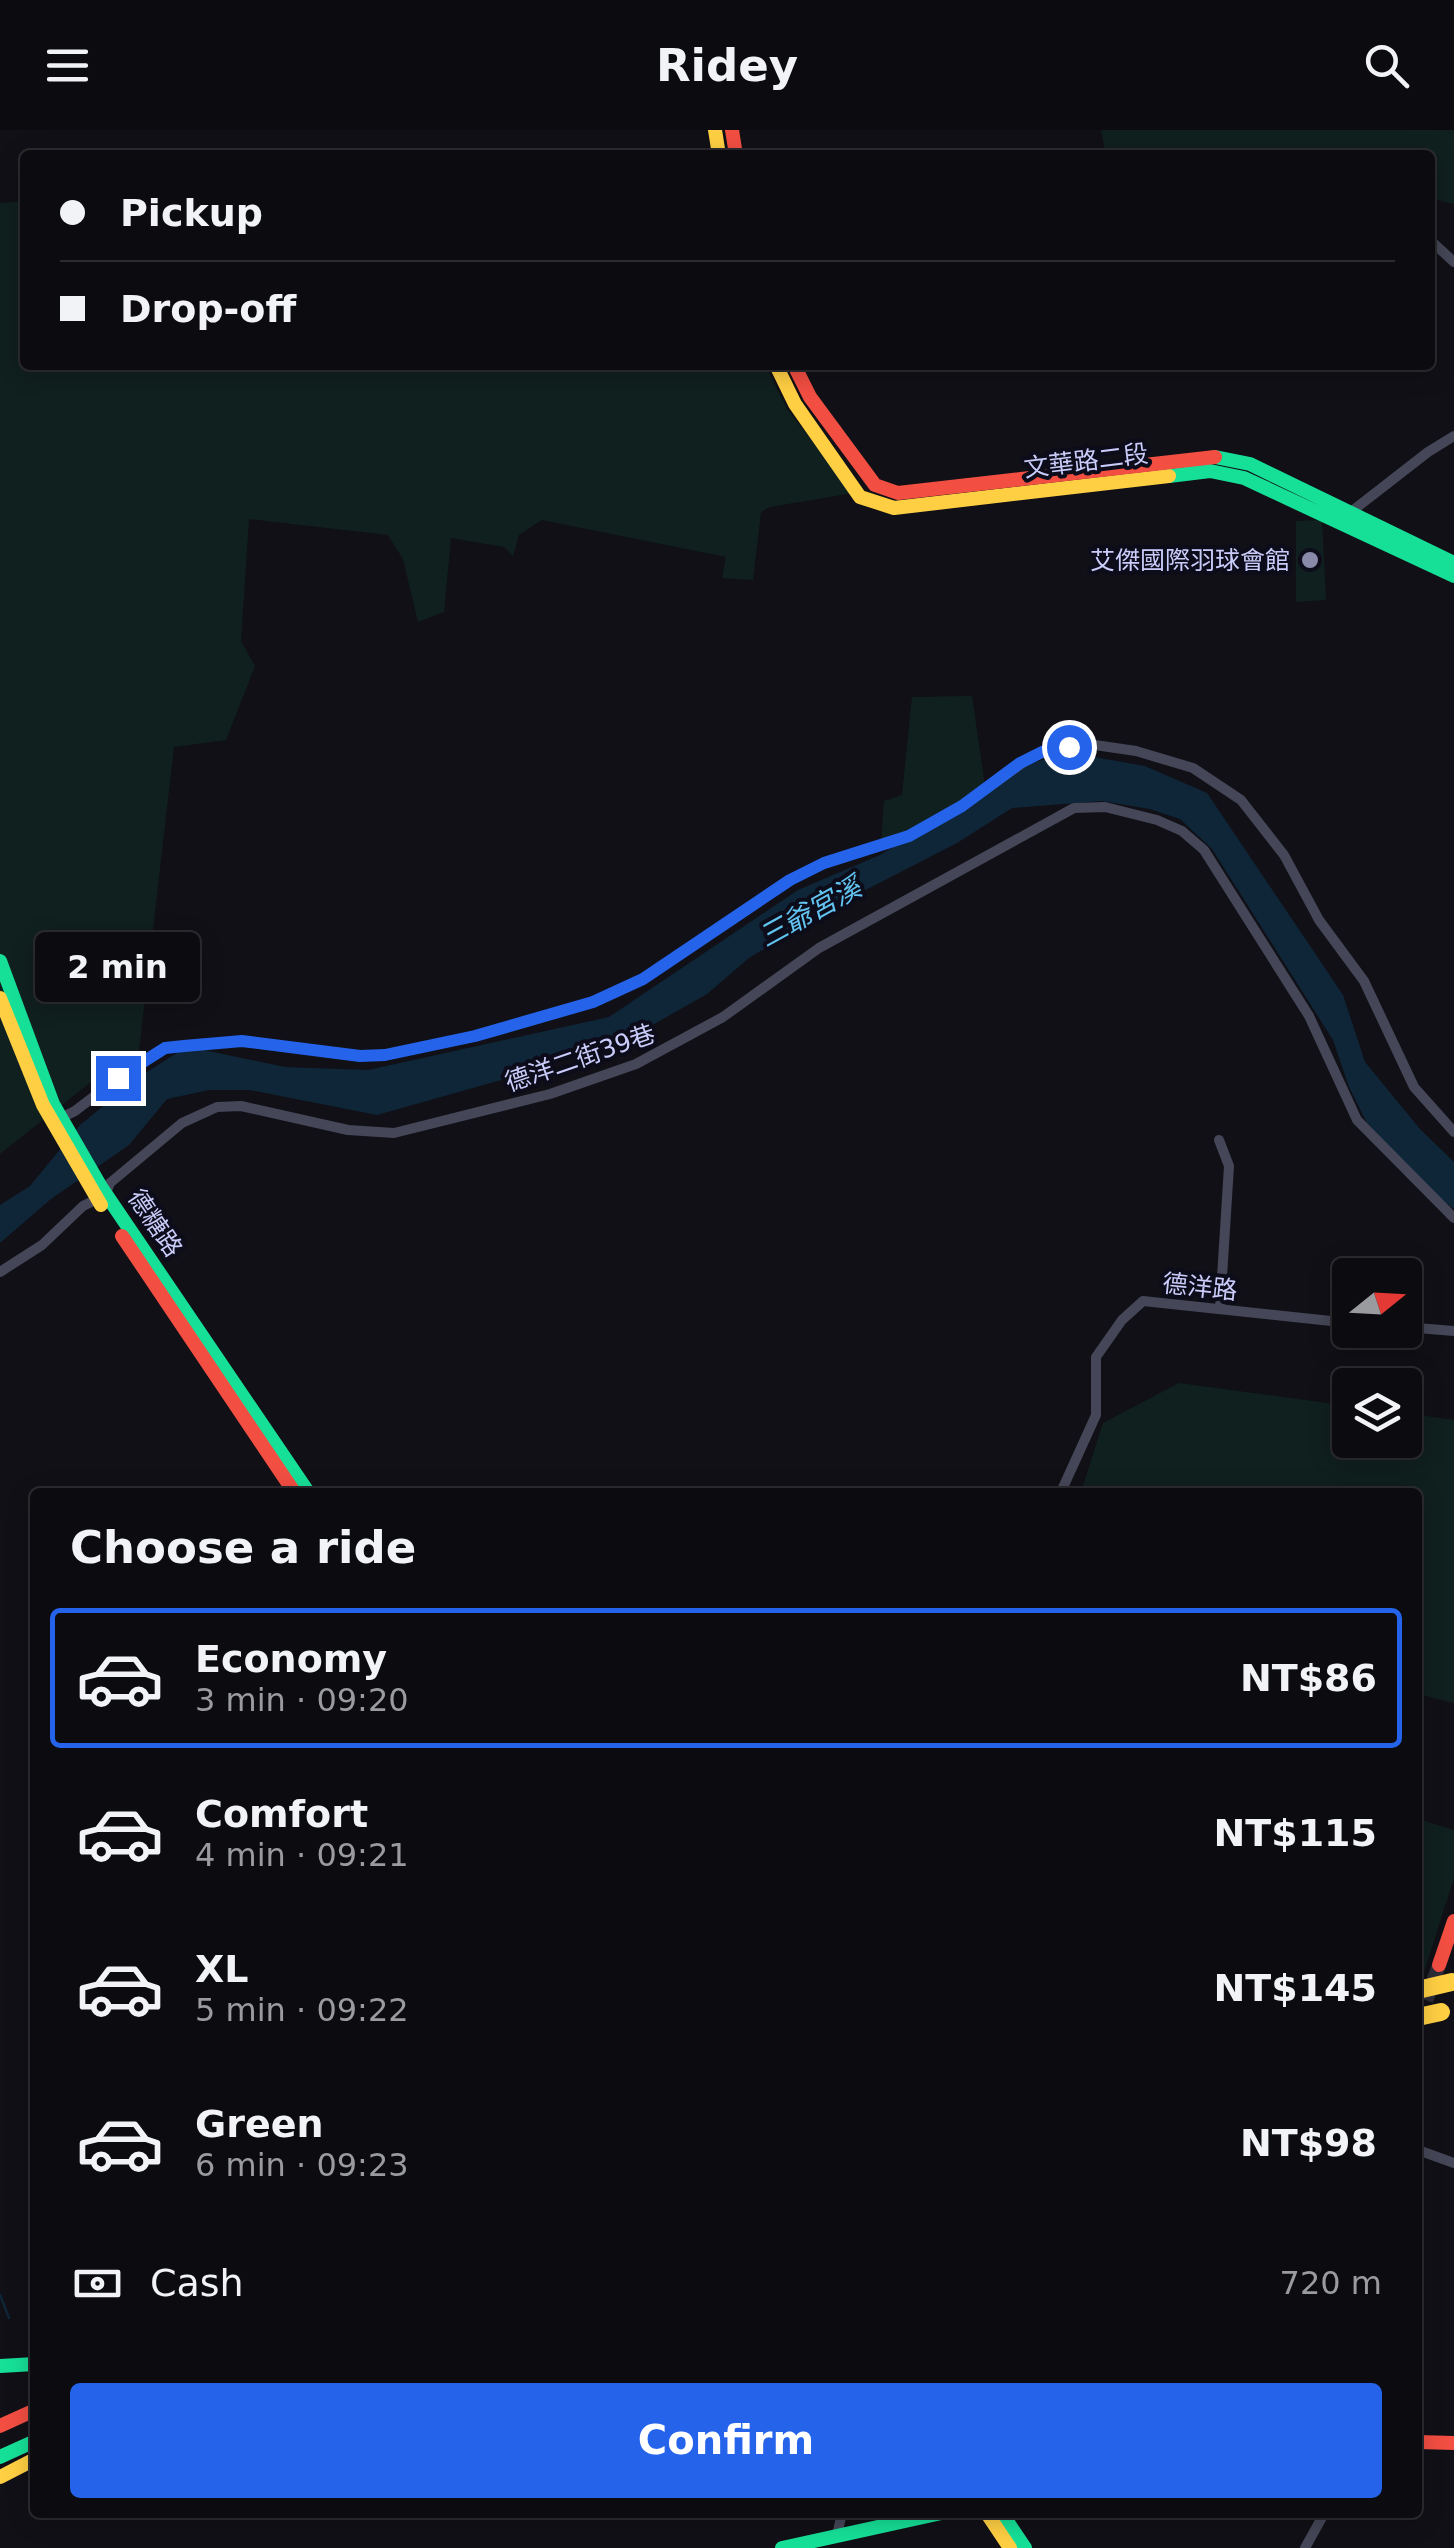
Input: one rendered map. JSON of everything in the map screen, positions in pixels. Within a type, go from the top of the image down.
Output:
[{"type":"main road","name":"文華路二段","points":[[778,370],[795,404],[860,497],[894,508],[1210,471],[1244,478],[1454,563]]},
{"type":"main road","name":"文華路二段","points":[[796,370],[810,397],[874,485],[898,493],[1210,456],[1250,464],[1454,576]]},
{"type":"main road","name":"德糖路","points":[[0,961],[58,1125]]},
{"type":"main road","name":"德糖路","points":[[0,998],[33,1090],[291,1488]]},
{"type":"main road","name":"德糖路","points":[[99,1194],[305,1488]]},
{"type":"main road","points":[[1439,1965],[1454,1921]]},
{"type":"main road","points":[[1422,1990],[1453,1982]]},
{"type":"main road","points":[[1422,2016],[1447,2010]]},
{"type":"main road","points":[[0,2358],[30,2361]]},
{"type":"main road","points":[[0,2366],[30,2363]]},
{"type":"main road","points":[[0,2426],[30,2412]]},
{"type":"main road","points":[[1422,2442],[1454,2443]]},
{"type":"main road","points":[[0,2457],[30,2443]]},
{"type":"main road","points":[[0,2478],[30,2463]]},
{"type":"main road","points":[[782,2548],[919,2518]]},
{"type":"main road","points":[[990,2518],[1010,2548]]},
{"type":"main road","points":[[1005,2518],[1025,2548]]},
{"type":"street","points":[[1435,245],[1454,262]]},
{"type":"street","points":[[1345,519],[1454,436]]},
{"type":"street","points":[[58,1125],[135,1065],[165,1048],[242,1041],[360,1056],[385,1055],[475,1036],[593,1002],[643,979],[790,880],[824,863],[909,836],[962,806],[1031,757],[1052,749],[1095,745],[1193,768],[1241,800],[1284,856],[1319,920],[1364,982],[1414,1086],[1454,1132]]},
{"type":"street","name":"德洋二街39巷","points":[[0,1272],[42,1245],[83,1206],[195,1115],[217,1107],[241,1106],[348,1130],[394,1132],[550,1094],[636,1064],[723,1017],[790,966],[846,932],[1080,806],[1157,820],[1182,831],[1197,844],[1216,867],[1309,1016],[1357,1120],[1454,1218]]},
{"type":"street","points":[[1219,1140],[1229,1166],[1220,1309]]},
{"type":"street","name":"德洋路","points":[[1063,1488],[1096,1415],[1096,1357],[1122,1320],[1143,1301],[1332,1321]]},
{"type":"street","points":[[1422,1329],[1454,1332]]},
{"type":"street","points":[[1422,2151],[1454,2163]]},
{"type":"street","points":[[837,2536],[841,2518]]},
{"type":"street","points":[[1305,2548],[1322,2518]]},
{"type":"shaded area","points":[[1101,130],[1454,130],[1454,204],[1435,199],[1435,150],[1105,150]]},
{"type":"shaded area","points":[[20,201],[20,370],[768,370],[787,409],[853,493],[770,507],[761,512],[753,580],[722,578],[726,557],[542,520],[519,535],[513,556],[504,547],[451,538],[444,612],[418,622],[403,559],[388,535],[249,519],[241,641],[255,666],[226,740],[174,747],[139,1051],[110,1067],[0,1154],[0,203]]},
{"type":"shaded area","name":"艾傑國際羽球會館","points":[[1322,520],[1326,600],[1296,602],[1296,521]]},
{"type":"shaded area","points":[[972,696],[985,786],[959,805],[881,844],[884,801],[902,795],[912,697]]},
{"type":"shaded area","points":[[1179,1383],[1332,1404],[1332,1458],[1422,1458],[1422,1415],[1454,1420],[1454,1703],[1422,1695],[1422,1488],[1082,1488],[1103,1423]]},
{"type":"shaded area","points":[[1422,1820],[1454,1830],[1454,1878],[1422,1978]]},
{"type":"water","name":"三爺宮溪","points":[[1066,752],[1145,766],[1207,793],[1343,995],[1365,1062],[1420,1129],[1454,1162],[1454,1209],[1435,1195],[1367,1123],[1349,1087],[1333,1040],[1212,849],[1180,819],[1102,801],[1012,808],[957,843],[852,897],[749,958],[707,994],[642,1031],[540,1069],[377,1115],[250,1090],[209,1090],[167,1099],[129,1145],[51,1199],[0,1243],[0,1205],[30,1186],[80,1125],[136,1079],[183,1049],[285,1067],[368,1070],[609,1017],[798,890],[880,855],[1024,766]]},
{"type":"waterway","points":[[0,2295],[9,2318]]},
{"type":"tunnel","points":[[1422,2012],[1439,1965]]},
{"type":"traffic: fast","points":[[1215,457],[1250,464],[1454,563]]},
{"type":"traffic: fast","points":[[1169,476],[1210,471],[1244,478],[1454,576]]},
{"type":"traffic: fast","points":[[0,961],[53,1104],[101,1187],[305,1488]]},
{"type":"traffic: fast","points":[[0,2366],[30,2364]]},
{"type":"traffic: fast","points":[[0,2457],[30,2443]]},
{"type":"traffic: fast","points":[[782,2548],[919,2518]]},
{"type":"traffic: fast","points":[[1005,2518],[1025,2548]]},
{"type":"traffic: slow","points":[[715,130],[718,150]]},
{"type":"traffic: slow","points":[[778,370],[795,404],[860,497],[894,508],[1169,476]]},
{"type":"traffic: slow","points":[[0,998],[43,1105],[101,1205]]},
{"type":"traffic: slow","points":[[1422,1989],[1452,1982]]},
{"type":"traffic: slow","points":[[1422,2016],[1441,2012]]},
{"type":"traffic: slow","points":[[0,2477],[30,2462]]},
{"type":"traffic: slow","points":[[990,2518],[1010,2548]]},
{"type":"traffic: jam","points":[[732,130],[735,150]]},
{"type":"traffic: jam","points":[[796,370],[810,397],[875,485],[898,493],[1215,457]]},
{"type":"traffic: jam","points":[[122,1236],[291,1488]]},
{"type":"traffic: jam","points":[[1439,1965],[1454,1921]]},
{"type":"traffic: jam","points":[[0,2426],[30,2412]]},
{"type":"traffic: jam","points":[[1422,2442],[1454,2443]]},
{"type":"place","name":"艾傑國際羽球會館","points":[[1310,560]]},
{"type":"route","points":[[118,1078],[165,1048],[242,1041],[298,1045],[360,1056],[385,1055],[475,1036],[593,1002],[643,979],[790,880],[824,863],[909,836],[962,806],[1020,763],[1042,752],[1069,747]]}]
